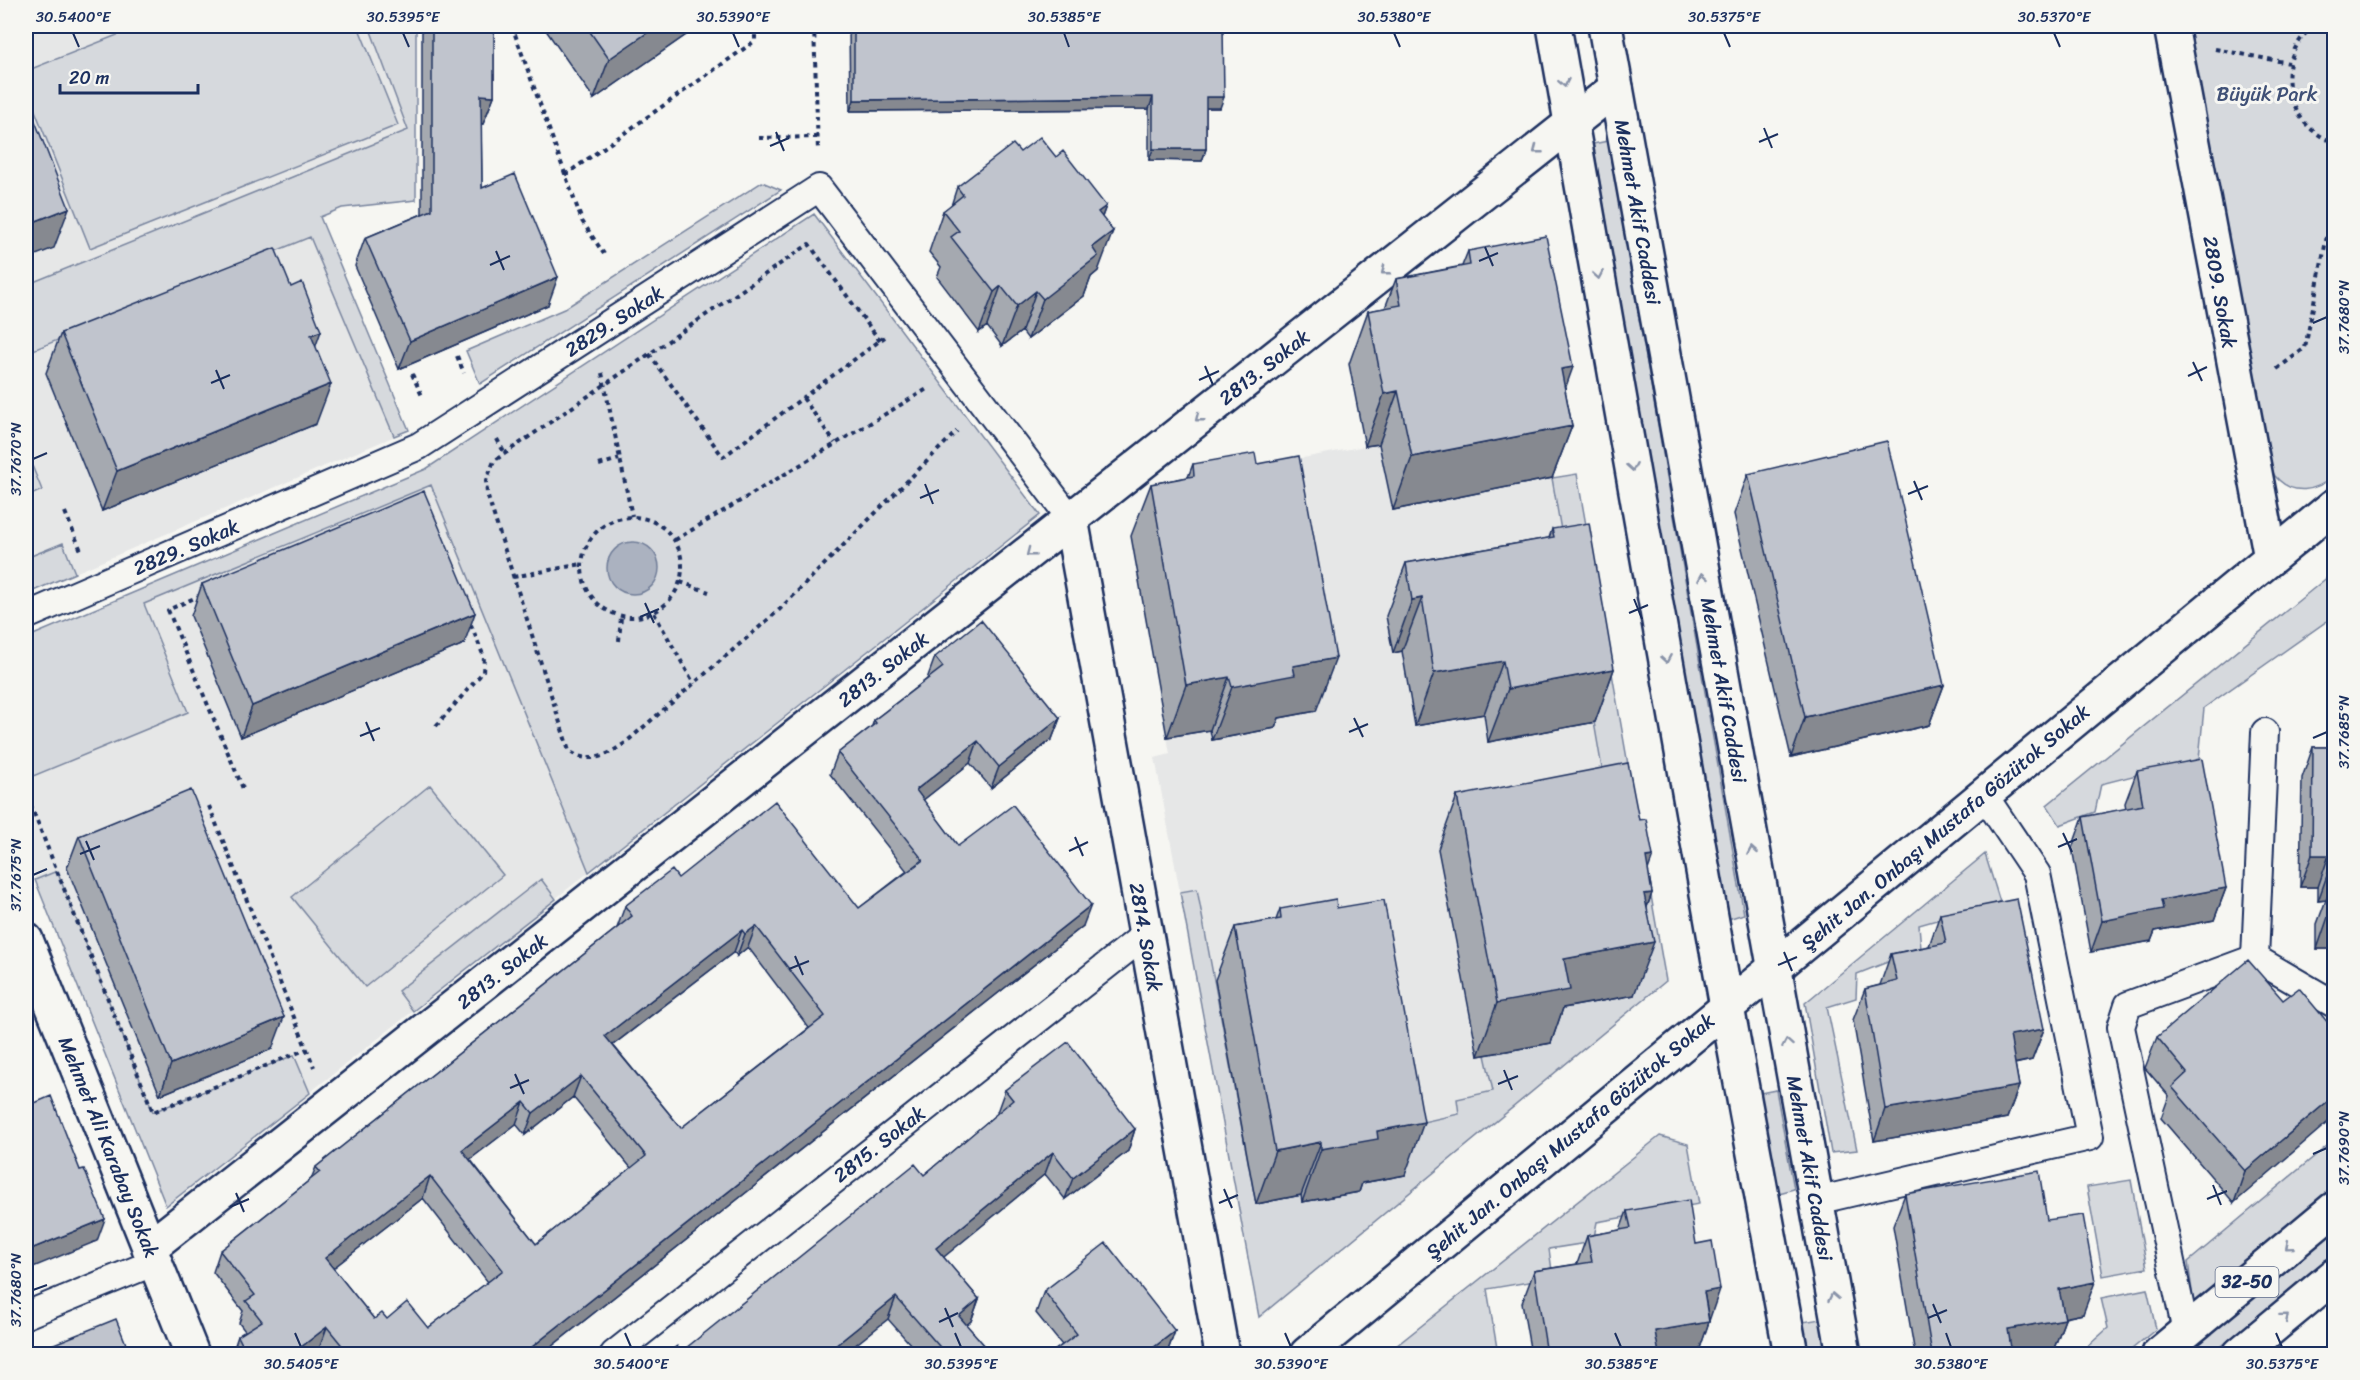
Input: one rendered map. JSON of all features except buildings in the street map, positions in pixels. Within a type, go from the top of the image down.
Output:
[{"type":"street","points":[[1554,26],[1727,1007],[1791,1354]]},
{"type":"street","name":"Mehmet Akif Caddesi","points":[[1605,26],[1844,1354]]},
{"type":"street","name":"2809. Sokak","points":[[2172,33],[2271,558]]},
{"type":"street","name":"2813. Sokak","points":[[152,1255],[1071,519],[1616,88]]},
{"type":"street","name":"Şehit Jan. Onbaşı Mustafa Gözütok Sokak","points":[[1306,1354],[2334,506]]},
{"type":"street","name":"2814. Sokak","points":[[1071,519],[1222,1354]]},
{"type":"street","name":"Mehmet Ali Karabay Sokak","points":[[26,940],[192,1354]]},
{"type":"street","name":"32-50","points":[[2159,1354],[2334,1209]]},
{"type":"street","name":"32-50","points":[[2240,1354],[2334,1276]]},
{"type":"lane","points":[[819,188],[1071,519]]},
{"type":"lane","name":"2829. Sokak","points":[[26,616],[411,450],[819,188]]},
{"type":"lane","points":[[2255,958],[2265,732]]},
{"type":"lane","points":[[1816,1202],[2090,1137],[2037,874],[1984,795]]},
{"type":"lane","name":"2815. Sokak","points":[[614,1354],[1145,935]]},
{"type":"lane","points":[[2255,958],[2334,1004]]},
{"type":"lane","points":[[2186,1332],[2121,1027],[2128,1005],[2255,958]]},
{"type":"lane","points":[[26,1315],[152,1255]]},
{"type":"path","points":[[26,29],[34,26]]},
{"type":"path","points":[[512,26],[584,227],[604,254]]},
{"type":"path","points":[[565,175],[755,41],[755,26]]},
{"type":"path","points":[[814,26],[819,188]]},
{"type":"path","points":[[2314,26],[2297,43],[2289,63],[2287,84],[2292,104],[2305,124],[2324,138],[2334,142]]},
{"type":"path","points":[[2172,33],[2289,63]]},
{"type":"path","points":[[759,138],[817,137]]},
{"type":"path","points":[[2240,399],[2305,348],[2334,200]]},
{"type":"path","points":[[649,354],[723,457],[880,341],[809,244],[649,354],[604,386],[494,461],[489,470],[487,494],[564,741],[569,751],[579,758],[591,759],[611,753],[694,684],[778,611],[960,428]]},
{"type":"path","points":[[594,334],[632,516]]},
{"type":"path","points":[[675,540],[958,370]]},
{"type":"path","points":[[803,398],[835,443]]},
{"type":"path","points":[[599,465],[619,459]]},
{"type":"path","points":[[632,516],[648,519],[663,527],[675,540],[681,555],[680,582],[668,603],[654,613],[638,617],[621,616],[606,610],[594,600],[585,586],[582,564],[589,539],[601,527],[615,520],[632,516]]},
{"type":"path","points":[[513,577],[582,564]]},
{"type":"path","points":[[680,582],[709,592]]},
{"type":"path","points":[[212,591],[168,610],[244,791]]},
{"type":"path","points":[[436,726],[478,680],[485,665],[466,613]]},
{"type":"path","points":[[654,613],[694,684]]},
{"type":"path","points":[[619,641],[621,616]]},
{"type":"path","points":[[27,796],[153,1112],[307,1050]]},
{"type":"path","points":[[209,806],[318,1075]]},
{"type":"shaded area","points":[[26,26],[416,26],[416,200],[342,208],[320,217],[409,430],[26,594]]},
{"type":"shaded area","points":[[1382,358],[1553,478],[1577,474],[1666,981],[1259,1317],[1155,758],[1170,754],[1131,536],[1272,464],[1365,446],[1349,364]]},
{"type":"shaded area","points":[[432,485],[589,872],[166,1206],[26,855],[26,638]]},
{"type":"shaded area","points":[[628,542],[638,542],[652,549],[659,568],[652,587],[638,594],[628,594],[618,590],[611,583],[607,573],[607,563],[611,553],[618,546]]},
{"type":"green space","points":[[140,26],[358,26],[398,125],[90,248],[26,88],[26,71]]},
{"type":"green space","points":[[369,26],[416,26],[416,200],[342,208],[320,217],[409,430],[394,436],[310,237],[26,353],[26,285],[408,130]]},
{"type":"green space","name":"Büyük Park","points":[[2183,26],[2334,26],[2334,476],[2312,488],[2304,490],[2289,487],[2275,476],[2272,468]]},
{"type":"green space","points":[[1608,141],[1744,914],[1728,919],[1593,144]]},
{"type":"green space","points":[[762,182],[781,190],[480,384],[466,351],[564,309]]},
{"type":"green space","points":[[814,214],[1040,515],[589,872],[431,485],[144,604],[188,712],[26,779],[26,638],[426,469]]},
{"type":"green space","points":[[26,451],[42,490],[26,497]]},
{"type":"green space","points":[[1577,474],[1666,981],[1259,1317],[1180,892],[1197,889],[1256,1204],[1301,1195],[1303,1202],[1358,1192],[1357,1184],[1405,1175],[1396,1128],[1459,1114],[1457,1099],[1493,1091],[1485,1055],[1551,1043],[1545,1012],[1620,873],[1552,478]]},
{"type":"green space","points":[[63,543],[75,573],[26,594],[26,558]]},
{"type":"green space","points":[[2334,572],[2334,616],[2204,708],[2199,759],[2101,784],[2095,812],[2060,825],[2047,805]]},
{"type":"green space","points":[[430,785],[503,875],[365,987],[292,897]]},
{"type":"green space","points":[[1985,854],[2000,902],[1919,925],[1921,949],[1857,974],[1856,998],[1827,1007],[1857,1150],[1831,1153],[1805,1003]]},
{"type":"green space","points":[[57,871],[153,1112],[294,1055],[310,1093],[166,1206],[35,880]]},
{"type":"green space","points":[[541,879],[556,899],[413,1011],[398,991]]},
{"type":"green space","points":[[1776,1090],[1794,1189],[1779,1193],[1760,1093]]},
{"type":"green space","points":[[1660,1136],[1688,1144],[1699,1204],[1597,1222],[1593,1242],[1549,1249],[1553,1278],[1487,1289],[1498,1354],[1386,1354]]},
{"type":"green space","points":[[2334,1140],[2334,1186],[2194,1305],[2188,1262]]},
{"type":"green space","points":[[2131,1180],[2147,1268],[2103,1276],[2087,1187]]},
{"type":"green space","points":[[2334,1231],[2334,1253],[2212,1354],[2186,1354]]},
{"type":"green space","points":[[2147,1289],[2156,1329],[2126,1354],[2079,1354],[2108,1328],[2101,1298]]},
{"type":"green space","points":[[1820,1319],[1827,1354],[1809,1354],[1803,1322]]}]
